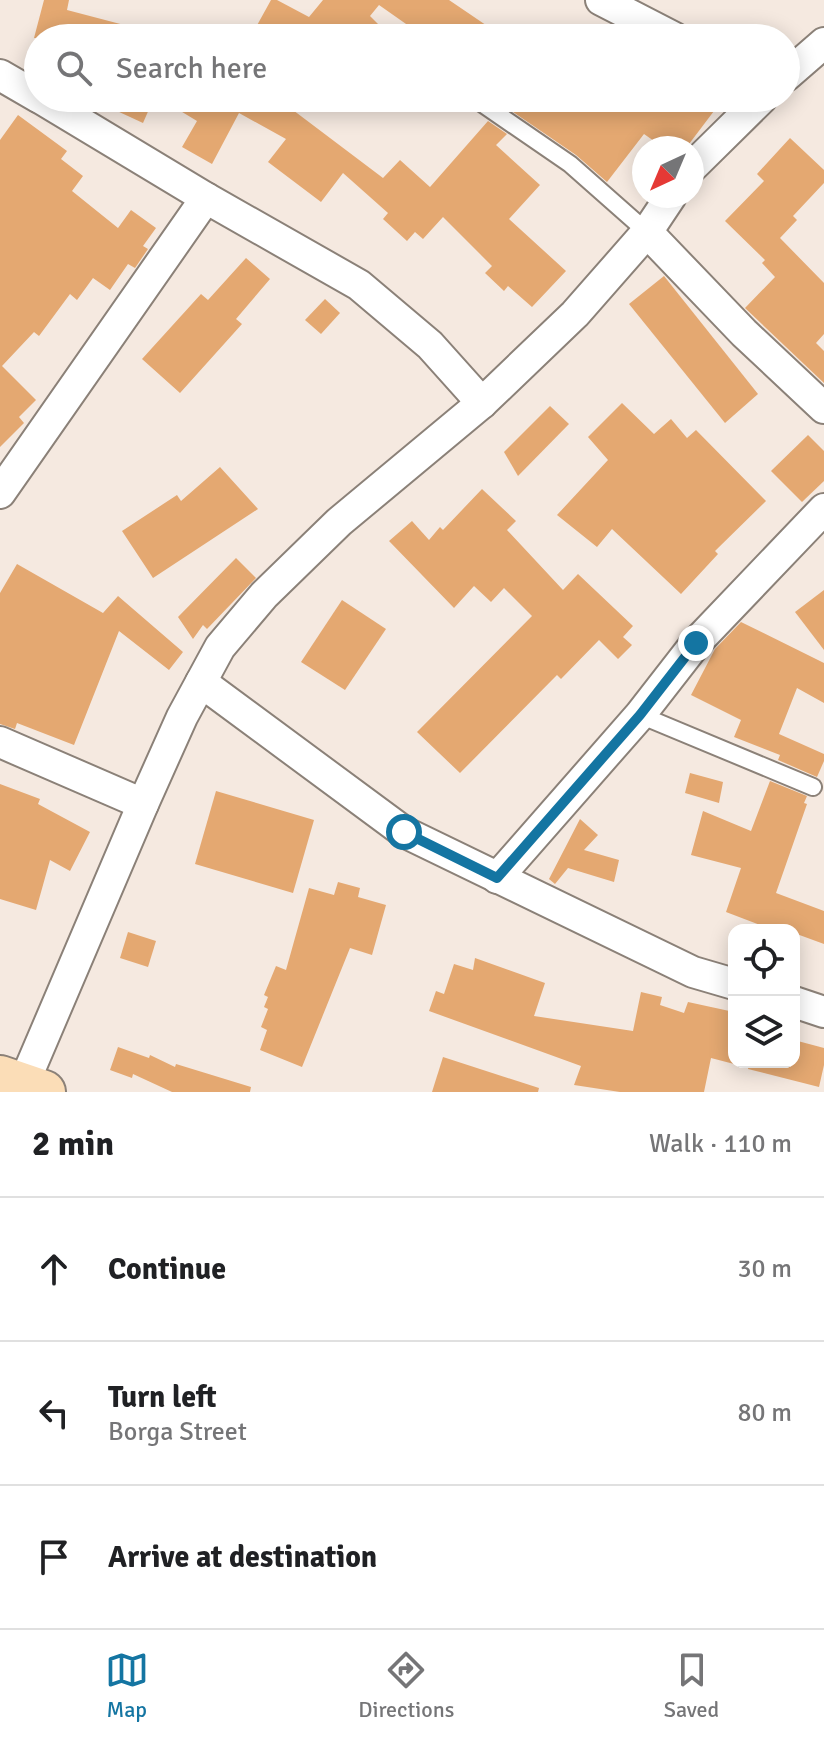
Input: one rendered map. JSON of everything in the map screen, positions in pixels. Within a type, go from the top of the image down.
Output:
[{"type":"street","points":[[601,0],[648,24]]},
{"type":"street","points":[[800,64],[824,43]]},
{"type":"street","points":[[0,75],[24,89]]},
{"type":"street","points":[[62,112],[359,285],[430,345],[482,403]]},
{"type":"street","points":[[704,155],[748,112]]},
{"type":"street","points":[[0,493],[206,198]]},
{"type":"street","points":[[22,1085],[143,804],[220,647],[264,595],[339,522],[482,403],[575,314],[647,232],[663,208]]},
{"type":"street","points":[[647,232],[744,333],[824,408]]},
{"type":"street","points":[[497,878],[640,715],[696,643],[824,509]]},
{"type":"street","points":[[201,682],[404,832],[693,972],[728,982]]},
{"type":"street","points":[[0,742],[143,804]]},
{"type":"street","points":[[800,1004],[824,1012]]},
{"type":"lane","points":[[494,112],[570,164],[647,232]]},
{"type":"lane","points":[[640,715],[813,787]]},
{"type":"building","points":[[44,0],[69,0],[67,10],[120,24],[38,24]]},
{"type":"building","points":[[271,0],[277,0],[309,17],[323,0],[449,0],[484,24],[406,24],[379,5],[370,16],[378,24],[258,24]]},
{"type":"building","points":[[119,112],[148,112],[143,123]]},
{"type":"building","points":[[182,112],[296,112],[383,178],[400,160],[430,187],[488,121],[507,134],[496,145],[540,185],[509,219],[566,271],[532,307],[508,286],[504,291],[485,273],[492,266],[443,217],[423,239],[415,232],[407,241],[383,219],[388,213],[343,173],[321,202],[268,162],[286,139],[239,113],[212,164],[182,147],[197,121]]},
{"type":"building","points":[[513,112],[713,112],[695,136],[632,136],[632,150],[607,182],[576,155]]},
{"type":"building","points":[[18,115],[67,151],[61,159],[83,176],[72,191],[118,228],[131,210],[156,228],[143,246],[148,249],[135,268],[128,264],[110,290],[93,278],[77,300],[70,294],[39,336],[34,332],[2,366],[36,400],[19,417],[24,423],[0,447],[0,140]]},
{"type":"building","points":[[790,138],[824,170],[824,183],[793,216],[797,220],[780,238],[824,283],[824,334],[816,343],[824,351],[824,383],[745,308],[775,277],[762,263],[765,260],[725,221],[764,181],[757,174]]},
{"type":"building","points":[[246,258],[270,279],[236,319],[242,324],[180,393],[142,359],[201,294],[208,300]]},
{"type":"building","points":[[664,276],[758,394],[725,423],[629,304]]},
{"type":"building","points":[[325,299],[340,313],[321,334],[305,320]]},
{"type":"building","points":[[622,403],[654,434],[671,419],[687,438],[696,430],[766,501],[715,551],[718,554],[681,594],[612,529],[597,547],[557,515],[608,460],[588,437]]},
{"type":"building","points":[[550,406],[569,424],[518,476],[504,452]]},
{"type":"building","points":[[808,435],[824,451],[824,481],[802,502],[771,471]]},
{"type":"building","points":[[220,467],[258,509],[153,578],[122,531],[177,495],[181,501]]},
{"type":"building","points":[[482,489],[516,521],[507,530],[563,590],[578,574],[633,626],[623,637],[632,645],[618,659],[599,640],[561,679],[557,675],[460,773],[417,732],[532,616],[504,588],[491,602],[474,586],[454,608],[389,541],[412,521],[429,540],[440,527],[443,530]]},
{"type":"building","points":[[236,558],[256,578],[207,629],[203,625],[193,639],[178,617]]},
{"type":"building","points":[[17,564],[103,613],[118,596],[183,652],[169,670],[119,631],[74,745],[17,723],[15,729],[0,724],[0,593]]},
{"type":"building","points":[[824,590],[824,650],[795,612]]},
{"type":"building","points":[[342,600],[386,629],[345,690],[301,662]]},
{"type":"building","points":[[741,622],[824,663],[824,703],[797,688],[779,734],[824,754],[817,777],[778,760],[780,755],[734,737],[741,720],[691,695],[715,649]]},
{"type":"building","points":[[690,773],[723,782],[719,803],[685,793]]},
{"type":"building","points":[[770,781],[807,796],[804,803],[807,804],[776,893],[824,911],[824,944],[800,935],[800,924],[758,924],[726,912],[741,868],[691,855],[703,811],[751,831]]},
{"type":"building","points":[[0,784],[40,799],[38,804],[90,832],[70,871],[50,860],[36,910],[0,899]]},
{"type":"building","points":[[216,791],[314,820],[293,893],[195,864]]},
{"type":"building","points":[[580,819],[598,835],[584,850],[619,860],[614,882],[568,868],[555,884],[549,879]]},
{"type":"building","points":[[338,882],[360,888],[358,897],[386,905],[372,955],[350,948],[302,1067],[260,1050],[267,1030],[261,1027],[268,1009],[264,1007],[268,997],[264,995],[276,966],[286,970],[309,888],[334,895]]},
{"type":"building","points":[[128,932],[156,941],[148,967],[120,958]]},
{"type":"building","points":[[475,958],[545,983],[534,1016],[633,1031],[641,992],[662,997],[660,1005],[684,1013],[688,1002],[728,1011],[728,1062],[711,1058],[704,1092],[620,1092],[574,1085],[581,1066],[429,1011],[436,991],[444,994],[454,964],[473,970]]},
{"type":"building","points":[[800,1042],[824,1048],[819,1087],[748,1069],[800,1068]]},
{"type":"building","points":[[118,1047],[149,1058],[150,1055],[175,1067],[176,1064],[251,1087],[250,1092],[172,1092],[133,1074],[132,1078],[110,1070]]},
{"type":"building","points":[[443,1057],[539,1088],[538,1092],[432,1092]]},
{"type":"route","points":[[404,832],[497,878],[640,715],[696,643]]}]
